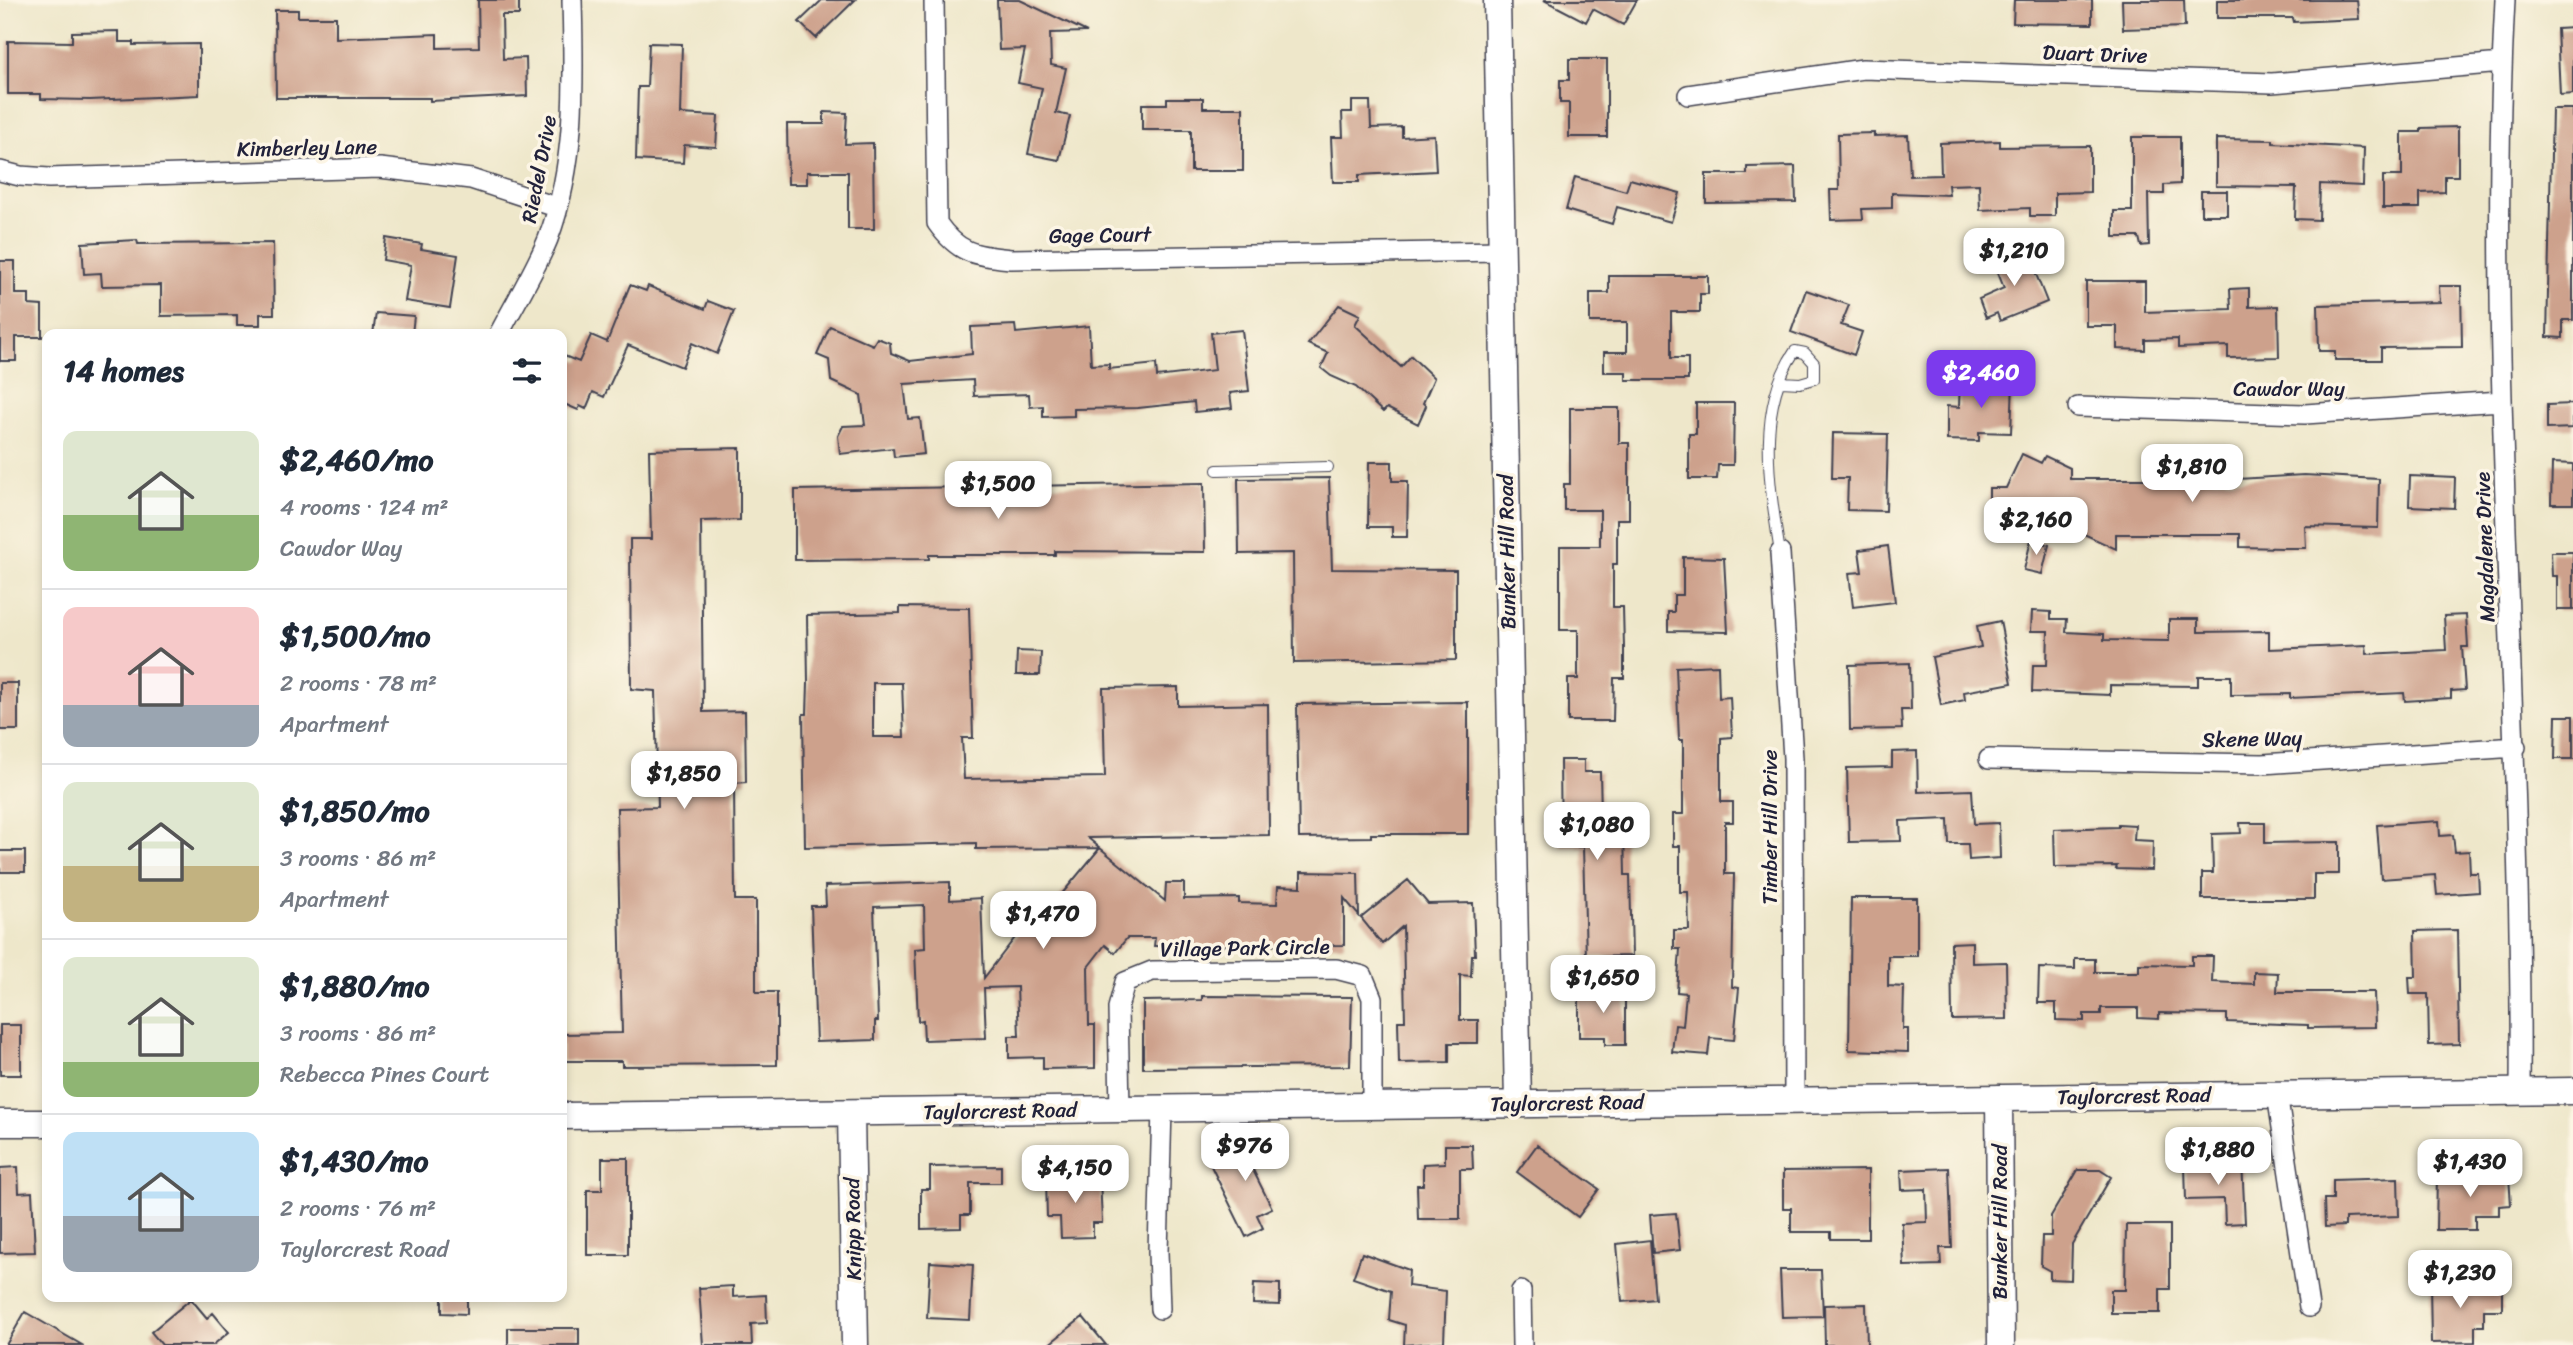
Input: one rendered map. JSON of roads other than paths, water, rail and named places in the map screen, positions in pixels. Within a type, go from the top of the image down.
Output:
[{"type":"street","name":"Riedel Drive","points":[[502,329],[548,238],[556,207],[573,126],[572,0]]},
{"type":"street","name":"Gage Court","points":[[934,0],[937,223],[950,242],[972,255],[1011,259],[1501,251]]},
{"type":"street","name":"Bunker Hill Road","points":[[1497,0],[1518,1104]]},
{"type":"street","name":"Magdalene Drive","points":[[2505,0],[2499,237],[2501,401],[2516,747],[2520,1091]]},
{"type":"street","name":"Duart Drive","points":[[1688,95],[1863,69],[2272,83],[2502,63]]},
{"type":"street","name":"Kimberley Lane","points":[[0,171],[20,176],[53,178],[380,168],[471,179],[556,207]]},
{"type":"street","name":"Cawdor Way","points":[[2078,407],[2305,414],[2501,401]]},
{"type":"street","name":"Timber Hill Drive","points":[[1780,553],[1793,758],[1794,1101]]},
{"type":"street","name":"Skene Way","points":[[1989,760],[2263,764],[2516,747]]},
{"type":"street","name":"Village Park Circle","points":[[1120,1109],[1118,1008],[1125,982],[1152,971],[1336,969],[1363,976],[1372,998],[1372,1105]]},
{"type":"street","name":"Taylorcrest Road","points":[[567,1116],[2573,1091]]},
{"type":"street","points":[[2277,1094],[2309,1307]]},
{"type":"street","name":"Bunker Hill Road","points":[[1999,1098],[2001,1345]]},
{"type":"street","points":[[1160,1309],[1158,1252],[1162,1109]]},
{"type":"street","name":"Knipp Road","points":[[851,1112],[855,1345]]},
{"type":"street","points":[[0,1123],[42,1123]]},
{"type":"street","points":[[1521,1291],[1522,1345]]},
{"type":"lane","points":[[1780,553],[1772,503],[1769,413],[1781,382]]},
{"type":"lane","points":[[1217,470],[1328,467]]}]
